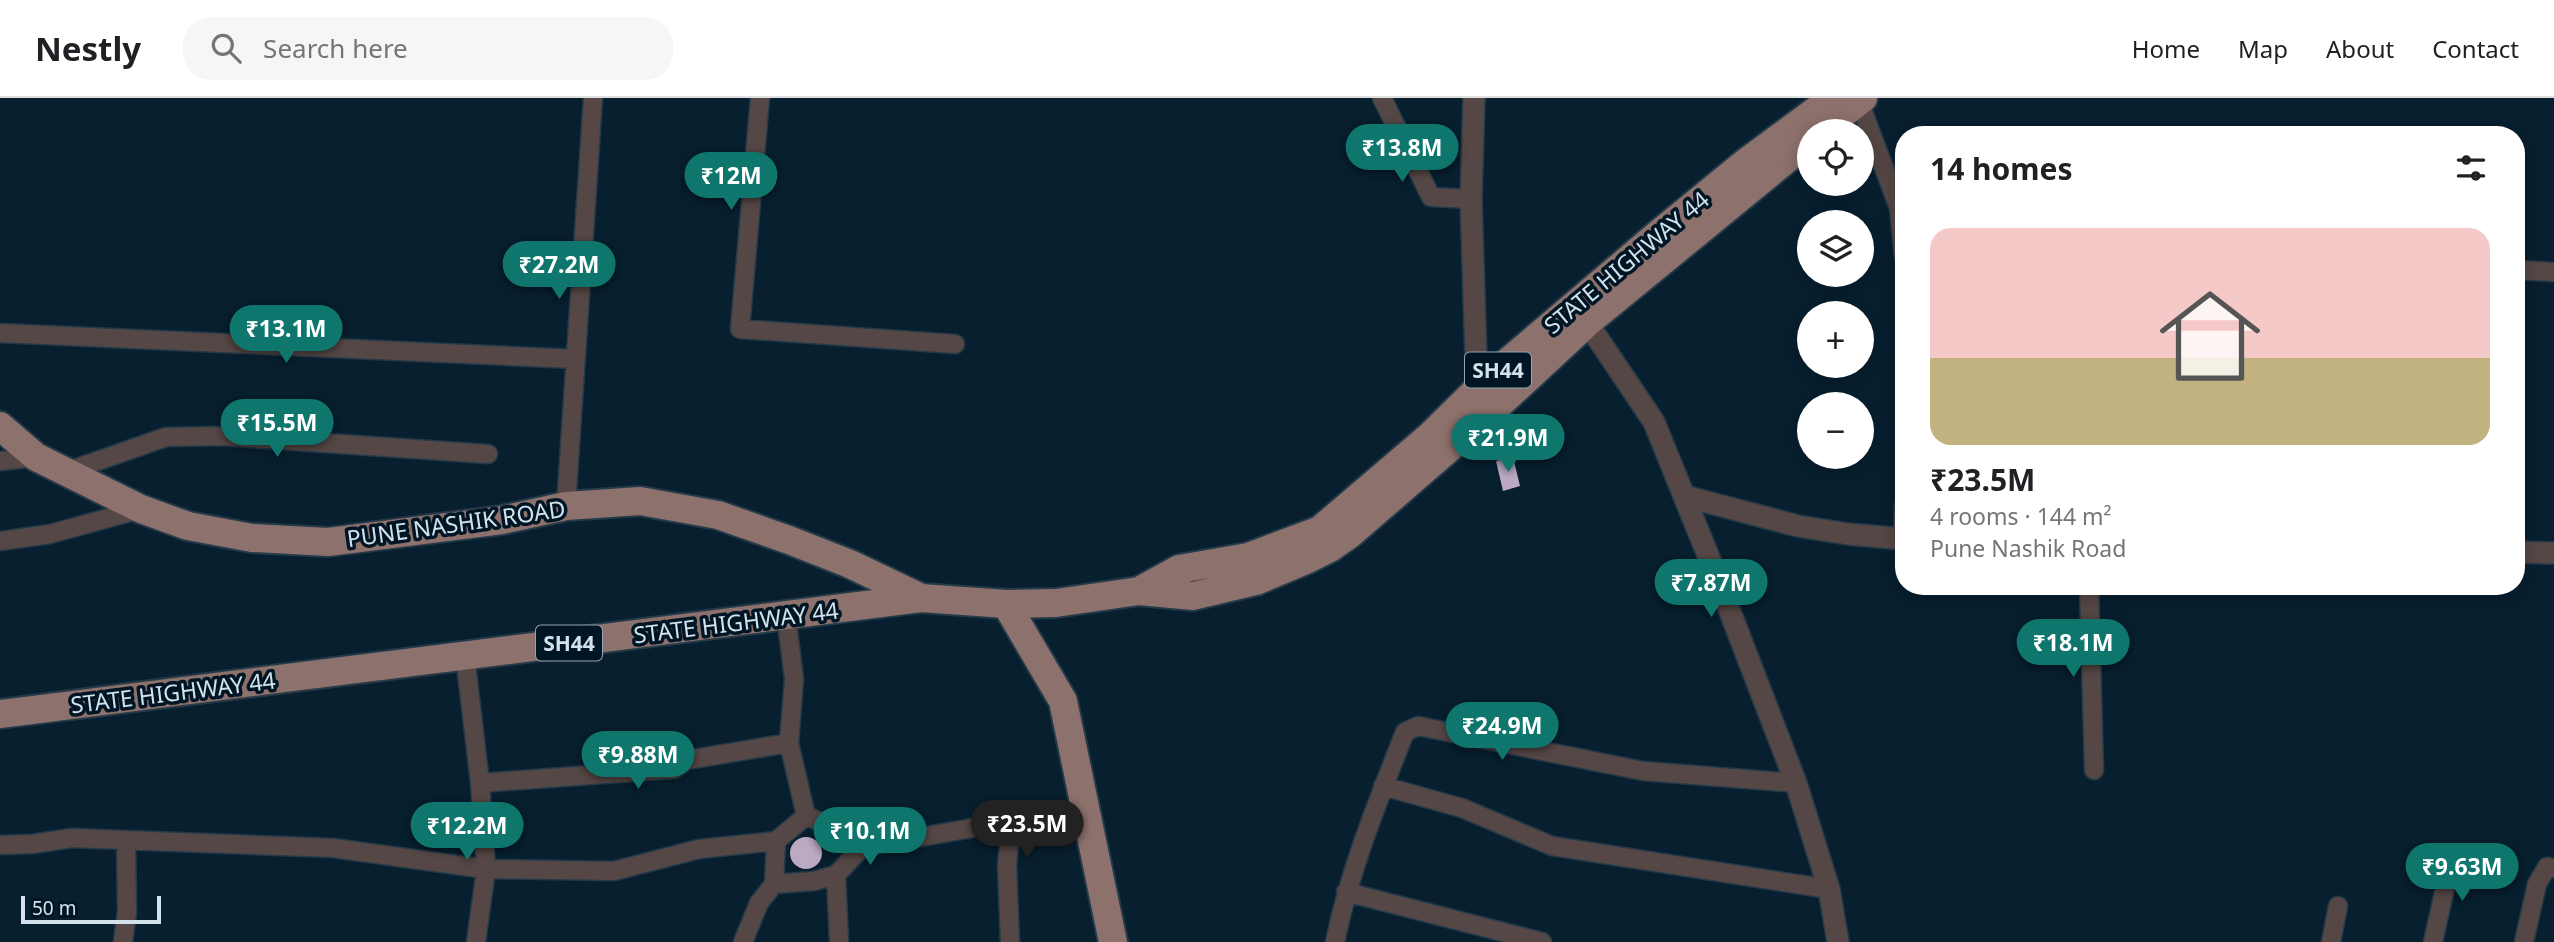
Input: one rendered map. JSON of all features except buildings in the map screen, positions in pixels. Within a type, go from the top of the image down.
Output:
[{"type":"main road","points":[[1833,119],[1852,99]]},
{"type":"main road","name":"STATE HIGHWAY 44","points":[[0,714],[921,598],[1006,604],[1056,603],[1139,591],[1193,596],[1256,581],[1325,539],[1350,534],[1485,400],[1745,163],[1852,99]]},
{"type":"main road","name":"STATE HIGHWAY 44","points":[[1581,313],[1797,150]]},
{"type":"main road","name":"PUNE NASHIK ROAD","points":[[0,426],[36,457],[141,509],[188,526],[252,538],[328,542],[502,520],[566,506],[640,501],[718,515],[850,564],[921,598]]},
{"type":"main road","points":[[1006,604],[1063,701],[1113,942]]},
{"type":"street","points":[[566,506],[593,98]]},
{"type":"street","points":[[760,98],[740,329],[955,344]]},
{"type":"street","points":[[1382,98],[1431,197],[1471,199]]},
{"type":"street","points":[[1474,98],[1471,199],[1485,400]]},
{"type":"street","points":[[1852,99],[1895,199]]},
{"type":"street","points":[[2525,270],[2554,272]]},
{"type":"street","points":[[1581,313],[1654,422],[1796,783],[1829,889],[1838,942]]},
{"type":"street","points":[[0,333],[575,359]]},
{"type":"street","points":[[66,472],[166,437],[223,436],[488,454]]},
{"type":"street","points":[[0,461],[36,457]]},
{"type":"street","points":[[1684,496],[1798,526],[1895,538]]},
{"type":"street","points":[[0,541],[50,534],[141,509]]},
{"type":"street","points":[[2525,552],[2554,553]]},
{"type":"street","points":[[2089,595],[2094,770]]},
{"type":"street","points":[[786,615],[794,679],[789,743],[806,816]]},
{"type":"street","points":[[465,656],[480,783],[486,869],[476,942]]},
{"type":"street","points":[[1335,942],[1346,892],[1383,786],[1405,732],[1418,726],[1643,771],[1796,783]]},
{"type":"street","points":[[480,783],[674,769],[687,760],[789,743]]},
{"type":"street","points":[[1383,786],[1462,808],[1552,846],[1829,889]]},
{"type":"street","points":[[0,845],[32,844],[72,838],[333,848],[486,869],[614,871],[699,849],[776,841],[806,816]]},
{"type":"street","points":[[806,816],[840,831],[862,847]]},
{"type":"street","points":[[1010,942],[1007,865],[1012,818]]},
{"type":"street","points":[[774,884],[814,881],[836,875],[862,847],[967,829],[1012,818],[1087,818]]},
{"type":"street","points":[[123,942],[127,912],[126,840]]},
{"type":"street","points":[[743,942],[759,903],[774,884],[776,841]]},
{"type":"street","points":[[2433,942],[2452,856]]},
{"type":"street","points":[[2524,942],[2537,884],[2547,867],[2554,868]]},
{"type":"street","points":[[836,875],[839,942]]},
{"type":"street","points":[[1346,892],[1542,942]]},
{"type":"street","points":[[2330,942],[2338,906]]}]
